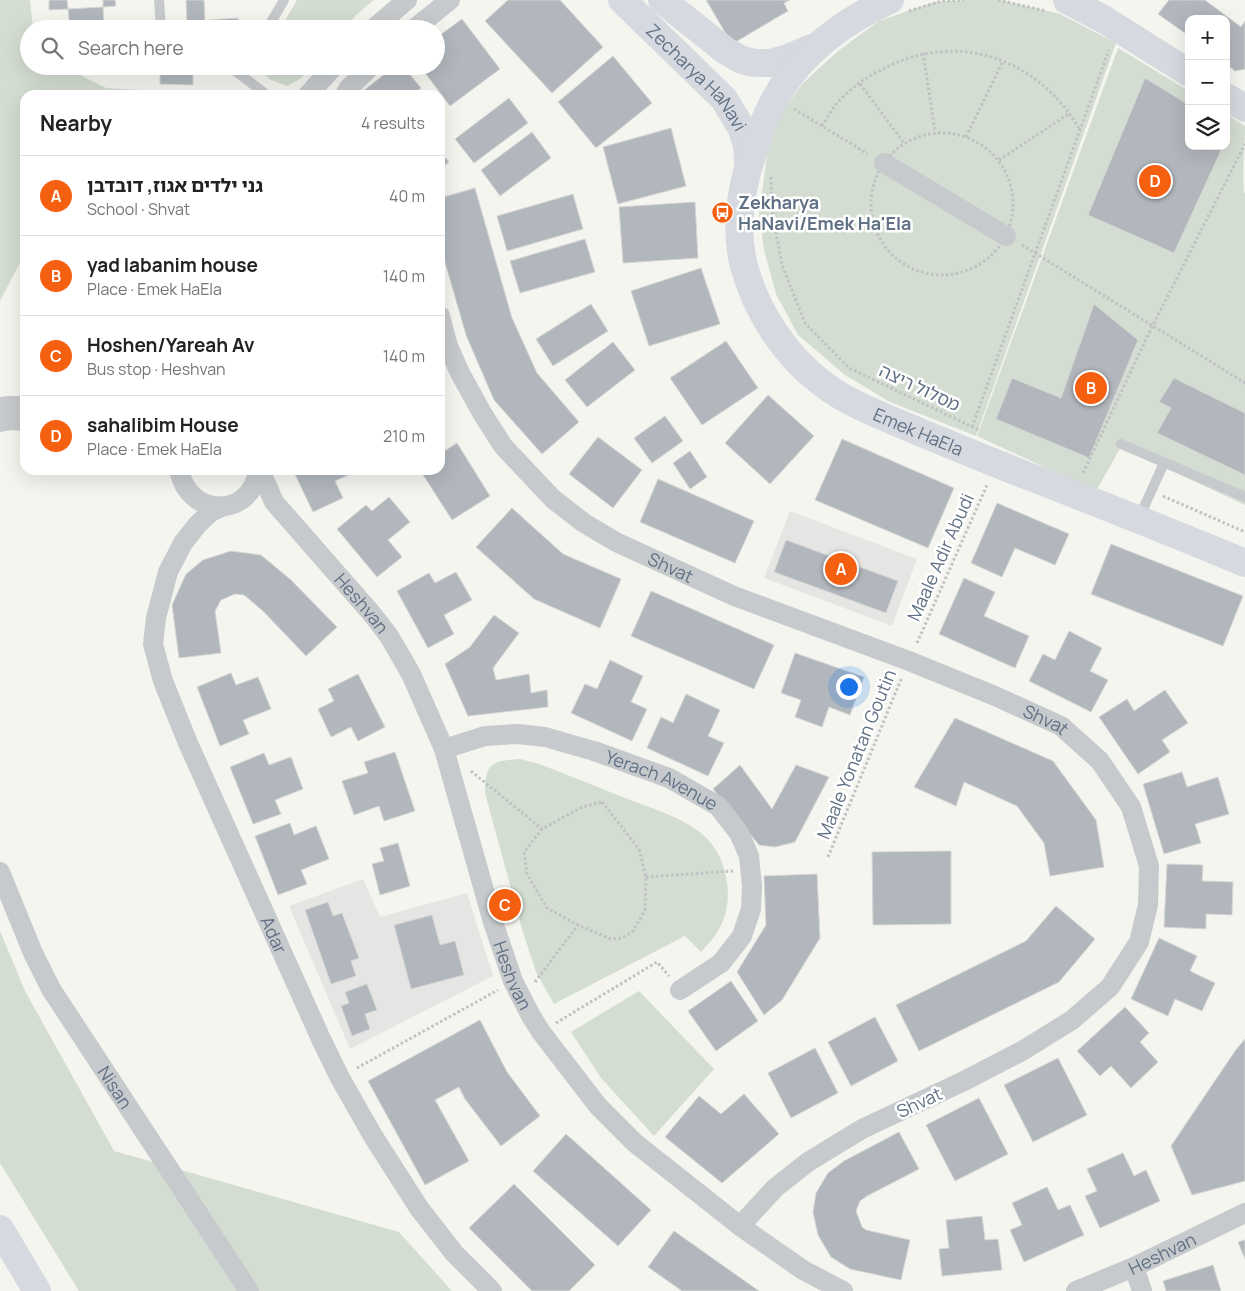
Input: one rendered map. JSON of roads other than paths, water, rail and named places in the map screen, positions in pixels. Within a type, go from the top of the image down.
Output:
[{"type":"main road","name":"Zecharya HaNavi","points":[[622,0],[724,99],[742,129],[747,146],[760,168]]},
{"type":"main road","name":"Zecharya HaNavi","points":[[662,0],[726,52],[742,60],[754,63],[770,63],[818,46]]},
{"type":"main road","points":[[760,168],[761,128],[784,84],[802,60],[852,21],[890,0]]},
{"type":"main road","points":[[1067,0],[1117,28],[1185,70]]},
{"type":"main road","points":[[1230,99],[1245,108]]},
{"type":"main road","name":"Emek HaEla","points":[[760,168],[740,217],[740,238],[744,265],[763,314],[781,341],[800,364],[822,384],[870,411],[972,436],[997,464],[1139,519],[1245,563]]},
{"type":"main road","points":[[0,1229],[37,1291]]},
{"type":"street","points":[[384,20],[407,0]]},
{"type":"street","points":[[425,20],[450,0]]},
{"type":"street","points":[[312,90],[326,75]]},
{"type":"street","points":[[348,90],[362,75]]},
{"type":"street","points":[[1230,96],[1245,98]]},
{"type":"street","points":[[884,163],[1006,236]]},
{"type":"street","name":"Shvat","points":[[445,335],[460,373],[482,413],[504,446],[553,499],[584,523],[616,542],[734,596],[909,661],[995,696],[1061,726],[1100,761],[1131,807],[1149,866],[1148,904],[1138,942],[1110,987],[1072,1020],[1022,1051],[862,1129],[808,1162],[775,1188],[740,1226]]},
{"type":"street","points":[[0,407],[20,406]]},
{"type":"street","points":[[0,422],[20,421]]},
{"type":"street","name":"Adar","points":[[180,475],[187,508],[183,543]]},
{"type":"street","name":"Heshvan","points":[[180,475],[197,500],[214,506],[231,503],[268,505],[283,512]]},
{"type":"street","name":"Adar","points":[[258,475],[250,492],[211,512],[204,518],[183,543],[168,572],[156,618],[153,644],[163,681],[188,743],[340,1078],[373,1136],[418,1208],[454,1253],[492,1291]]},
{"type":"street","name":"Heshvan","points":[[261,475],[274,502],[389,636],[411,674],[444,749],[493,922],[518,990],[541,1032],[598,1106],[635,1143],[740,1226],[803,1270],[843,1291]]},
{"type":"street","name":"Yerach Avenue","points":[[444,749],[485,736],[518,734],[545,737],[594,751],[669,778],[718,806],[740,832],[749,856],[752,886],[751,909],[742,936],[721,963],[680,990]]},
{"type":"street","name":"Nisan","points":[[0,872],[33,953],[51,989],[249,1291]]},
{"type":"street","name":"Heshvan","points":[[1076,1291],[1134,1267],[1245,1213]]},
{"type":"street","points":[[1134,1267],[1142,1291]]},
{"type":"lane","points":[[159,0],[160,20]]},
{"type":"lane","points":[[272,20],[284,0]]},
{"type":"lane","points":[[248,75],[262,90]]},
{"type":"lane","points":[[1121,444],[1245,498]]},
{"type":"lane","points":[[1139,519],[1164,463]]},
{"type":"place","name":"sahalibim House","points":[[1155,181]]},
{"type":"place","name":"Zekharya HaNavi/Emek Ha'Ela","points":[[722,212]]},
{"type":"place","name":"yad labanim house","points":[[1091,388]]},
{"type":"place","name":"גני ילדים אגוז, דובדבן","points":[[841,569]]},
{"type":"place","name":"Hoshen/Yareah Av","points":[[505,905]]}]
